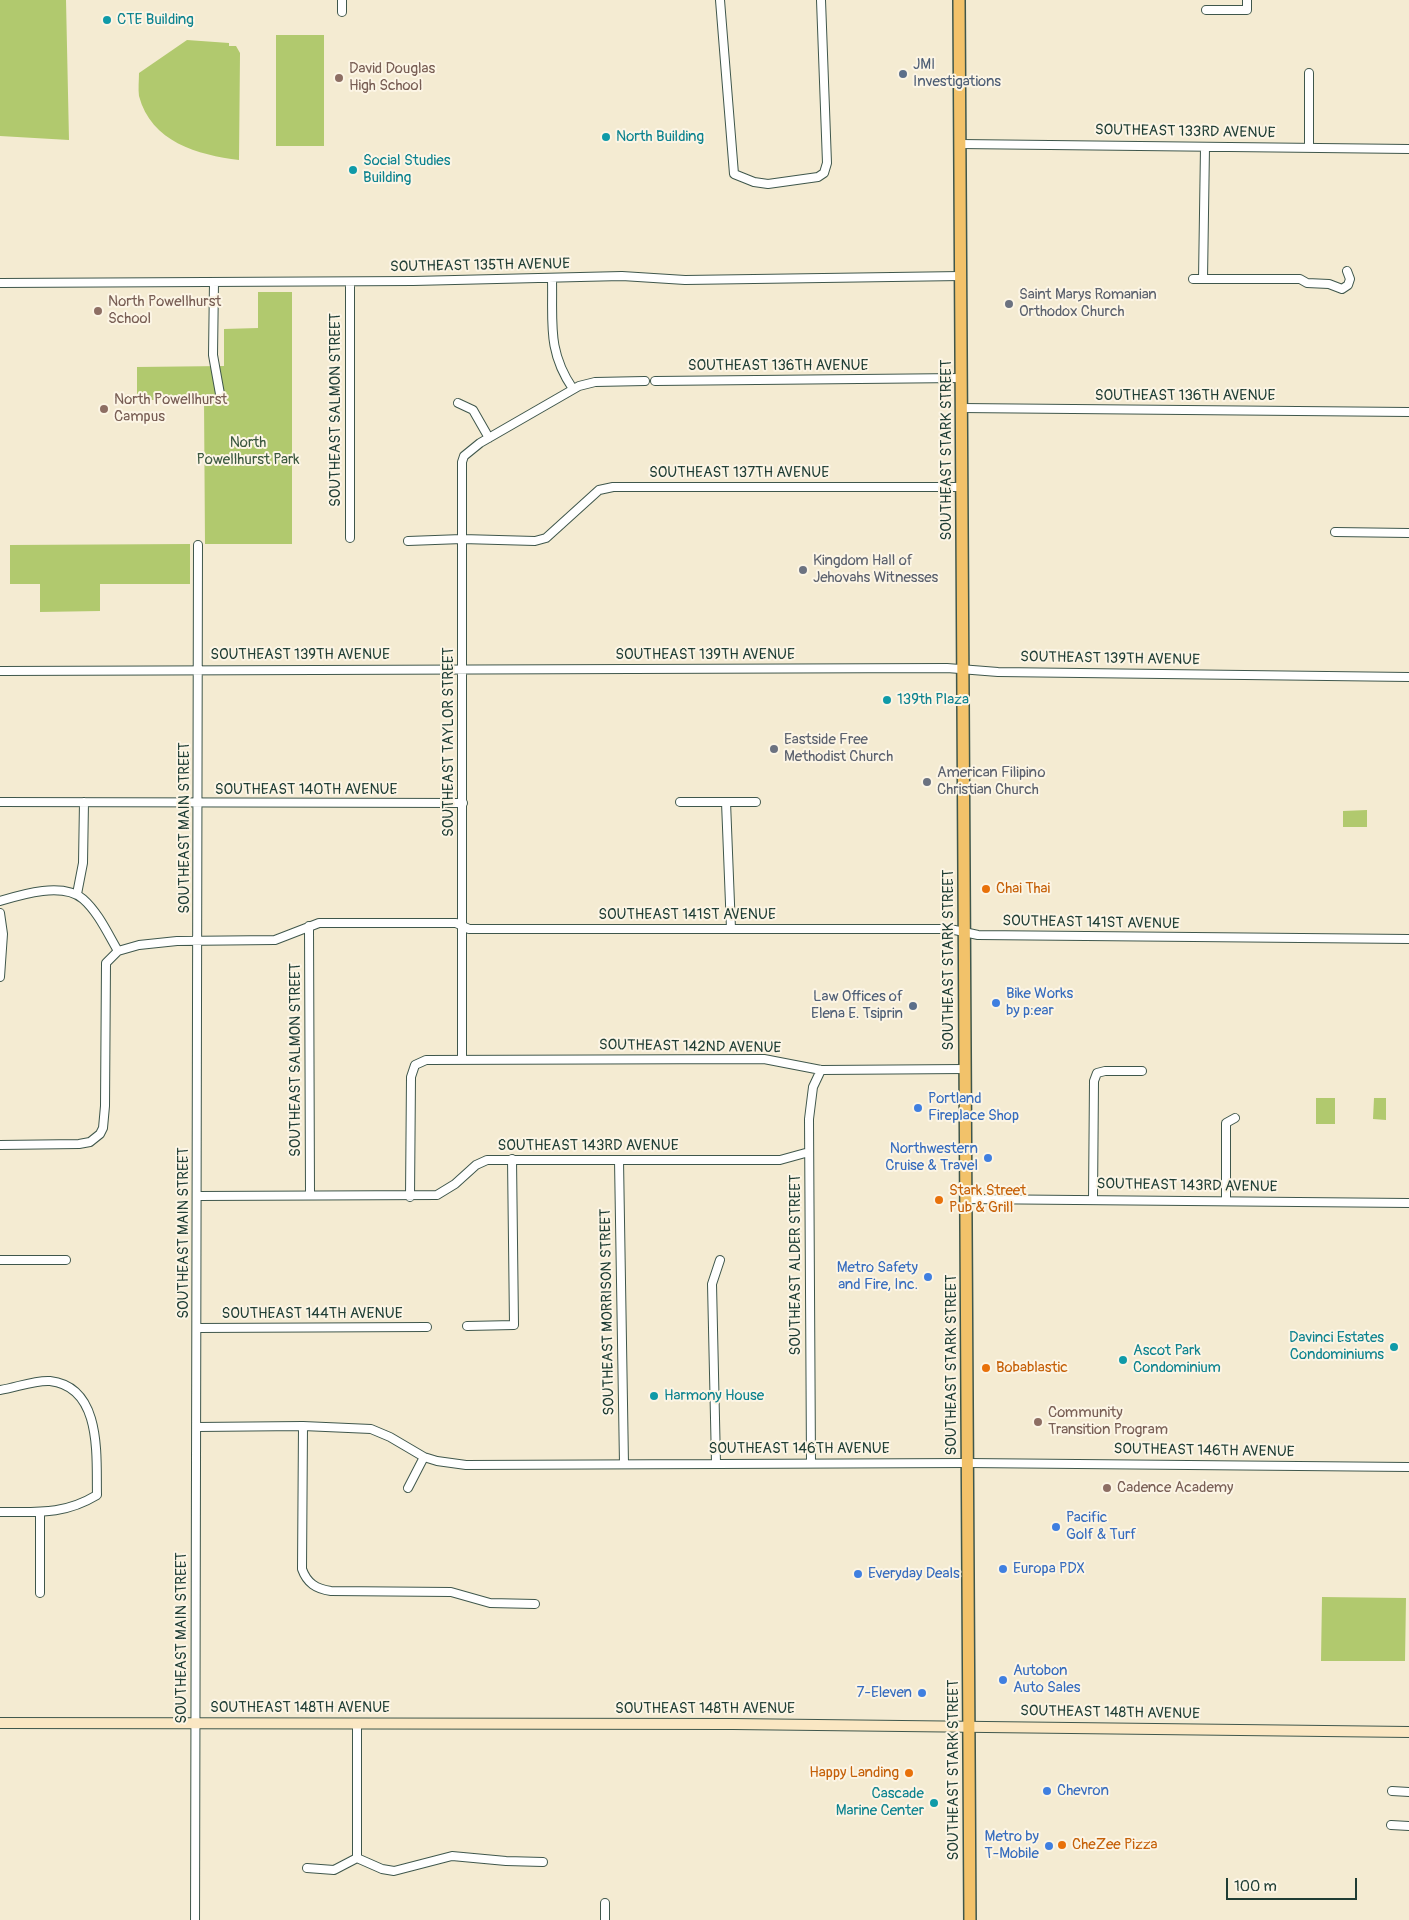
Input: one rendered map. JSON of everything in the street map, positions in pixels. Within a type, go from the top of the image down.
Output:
[{"type":"main road","name":"SOUTHEAST STARK STREET","points":[[959,0],[970,1920]]},
{"type":"main road","name":"SOUTHEAST 148TH AVENUE","points":[[0,1723],[969,1726],[1409,1732]]},
{"type":"street","points":[[342,0],[342,12]]},
{"type":"street","points":[[720,0],[734,174],[754,182],[768,184],[818,177],[824,173],[827,163],[821,0]]},
{"type":"street","points":[[1206,10],[1247,10],[1247,0]]},
{"type":"street","points":[[1309,73],[1309,147]]},
{"type":"street","name":"SOUTHEAST 133RD AVENUE","points":[[960,144],[1409,149]]},
{"type":"street","points":[[1203,279],[1204,146]]},
{"type":"street","points":[[1193,279],[1300,279],[1307,283],[1329,284],[1342,289],[1348,285],[1350,279],[1347,271]]},
{"type":"street","name":"SOUTHEAST 135TH AVENUE","points":[[0,283],[350,282],[622,276],[685,280],[961,276]]},
{"type":"street","points":[[552,279],[554,351],[558,366],[573,389]]},
{"type":"street","points":[[214,282],[213,355],[220,394]]},
{"type":"street","name":"SOUTHEAST SALMON STREET","points":[[350,282],[350,538]]},
{"type":"street","name":"SOUTHEAST 136TH AVENUE","points":[[655,381],[961,378]]},
{"type":"street","points":[[458,403],[473,410],[489,438],[573,389],[595,382],[645,381]]},
{"type":"street","name":"SOUTHEAST 136TH AVENUE","points":[[962,408],[1409,412]]},
{"type":"street","name":"SOUTHEAST TAYLOR STREET","points":[[462,1060],[462,462],[470,450],[489,438]]},
{"type":"street","name":"SOUTHEAST 137TH AVENUE","points":[[462,539],[535,541],[546,538],[599,490],[613,487],[962,487]]},
{"type":"street","points":[[1335,532],[1409,533]]},
{"type":"street","points":[[408,541],[462,539]]},
{"type":"street","name":"SOUTHEAST MAIN STREET","points":[[195,1920],[198,545]]},
{"type":"street","name":"SOUTHEAST 139TH AVENUE","points":[[0,671],[463,668],[963,670],[1409,677]]},
{"type":"street","name":"SOUTHEAST 140TH AVENUE","points":[[0,802],[463,804]]},
{"type":"street","points":[[77,894],[83,863],[84,802]]},
{"type":"street","points":[[680,802],[756,802]]},
{"type":"street","points":[[726,802],[731,929]]},
{"type":"street","points":[[0,901],[44,892],[60,891],[77,894],[90,906],[118,951],[106,963],[105,973],[104,1122],[100,1134],[85,1144],[0,1145]]},
{"type":"street","points":[[0,913],[4,934],[0,977]]},
{"type":"street","name":"SOUTHEAST 141ST AVENUE","points":[[118,951],[156,942],[275,940],[319,923],[456,923],[469,930],[950,929],[978,935],[1409,939]]},
{"type":"street","name":"SOUTHEAST SALMON STREET","points":[[309,926],[310,1194]]},
{"type":"street","name":"SOUTHEAST 142ND AVENUE","points":[[410,1197],[412,1077],[415,1065],[426,1060],[764,1059],[821,1070],[964,1069]]},
{"type":"street","name":"SOUTHEAST ALDER STREET","points":[[811,1463],[810,1103],[813,1087],[821,1070]]},
{"type":"street","points":[[1093,1199],[1094,1081],[1097,1073],[1105,1071],[1142,1071]]},
{"type":"street","points":[[1226,1200],[1226,1124],[1236,1118]]},
{"type":"street","name":"SOUTHEAST 143RD AVENUE","points":[[198,1196],[310,1194],[437,1196],[455,1184],[476,1165],[487,1160],[780,1160],[809,1152]]},
{"type":"street","points":[[466,1326],[514,1325],[512,1159]]},
{"type":"street","name":"SOUTHEAST MORRISON STREET","points":[[620,1160],[624,1464]]},
{"type":"street","name":"SOUTHEAST 143RD AVENUE","points":[[965,1199],[1409,1203]]},
{"type":"street","points":[[0,1260],[66,1260]]},
{"type":"street","points":[[716,1463],[712,1284],[720,1260]]},
{"type":"street","name":"SOUTHEAST 144TH AVENUE","points":[[197,1328],[427,1327]]},
{"type":"street","points":[[0,1390],[50,1381],[70,1389],[84,1401],[94,1429],[97,1495],[80,1506],[66,1510],[0,1512]]},
{"type":"street","points":[[303,1426],[302,1569],[306,1579],[313,1586],[331,1591],[451,1592],[490,1603],[534,1604]]},
{"type":"street","name":"SOUTHEAST 146TH AVENUE","points":[[197,1427],[303,1426],[371,1430],[390,1437],[424,1457],[466,1465],[967,1462],[1409,1467]]},
{"type":"street","points":[[408,1488],[424,1457]]},
{"type":"street","points":[[40,1512],[40,1593]]},
{"type":"street","points":[[356,1858],[357,1723]]},
{"type":"street","points":[[1392,1792],[1409,1792]]},
{"type":"street","points":[[1392,1825],[1409,1826]]},
{"type":"street","points":[[356,1858],[382,1870],[394,1871],[452,1856],[543,1862]]},
{"type":"street","points":[[308,1868],[334,1870],[356,1858]]},
{"type":"street","points":[[605,1902],[605,1920]]},
{"type":"green space","points":[[0,0],[66,0],[69,140],[0,136]]},
{"type":"green space","points":[[276,35],[324,35],[324,146],[276,146]]},
{"type":"green space","points":[[187,40],[229,43],[229,46],[236,46],[240,53],[239,160],[193,150],[178,143],[154,125],[145,112],[139,96],[139,73]]},
{"type":"green space","name":"North Powellhurst Park","points":[[258,292],[292,292],[292,544],[205,544],[204,400],[137,400],[137,367],[224,366],[224,329],[258,328]]},
{"type":"green space","points":[[190,544],[190,584],[100,584],[100,611],[40,612],[40,584],[10,584],[10,545]]},
{"type":"green space","points":[[1367,810],[1367,827],[1343,827],[1343,811]]},
{"type":"green space","points":[[1316,1098],[1335,1098],[1335,1124],[1316,1124]]},
{"type":"green space","points":[[1374,1098],[1386,1098],[1386,1120],[1373,1119]]},
{"type":"green space","points":[[1322,1597],[1406,1598],[1405,1661],[1321,1661]]},
{"type":"place","name":"CTE Building","points":[[107,20]]},
{"type":"place","name":"JMI Investigations","points":[[903,74]]},
{"type":"place","name":"David Douglas High School","points":[[339,78]]},
{"type":"place","name":"North Building","points":[[606,137]]},
{"type":"place","name":"Social Studies Building","points":[[353,170]]},
{"type":"place","name":"Saint Marys Romanian Orthodox Church","points":[[1009,304]]},
{"type":"place","name":"North Powellhurst School","points":[[98,311]]},
{"type":"place","name":"North Powellhurst Campus","points":[[104,409]]},
{"type":"place","name":"Kingdom Hall of Jehovahs Witnesses","points":[[803,570]]},
{"type":"place","name":"139th Plaza","points":[[887,700]]},
{"type":"place","name":"Eastside Free Methodist Church","points":[[774,749]]},
{"type":"place","name":"American Filipino Christian Church","points":[[927,782]]},
{"type":"place","name":"Chai Thai","points":[[986,889]]},
{"type":"place","name":"Bike Works by p:ear","points":[[996,1003]]},
{"type":"place","name":"Law Offices of Elena E. Tsiprin","points":[[913,1006]]},
{"type":"place","name":"Portland Fireplace Shop","points":[[918,1108]]},
{"type":"place","name":"Northwestern Cruise & Travel","points":[[988,1158]]},
{"type":"place","name":"Stark Street Pub & Grill","points":[[939,1200]]},
{"type":"place","name":"Metro Safety and Fire, Inc.","points":[[928,1277]]},
{"type":"place","name":"Davinci Estates Condominiums","points":[[1394,1347]]},
{"type":"place","name":"Ascot Park Condominium","points":[[1123,1360]]},
{"type":"place","name":"Bobablastic","points":[[986,1368]]},
{"type":"place","name":"Harmony House","points":[[654,1396]]},
{"type":"place","name":"Community Transition Program","points":[[1038,1422]]},
{"type":"place","name":"Cadence Academy","points":[[1107,1488]]},
{"type":"place","name":"Pacific Golf & Turf","points":[[1056,1527]]},
{"type":"place","name":"Europa PDX","points":[[1003,1569]]},
{"type":"place","name":"Everyday Deals","points":[[858,1574]]},
{"type":"place","name":"Autobon Auto Sales","points":[[1003,1680]]},
{"type":"place","name":"7-Eleven","points":[[922,1693]]},
{"type":"place","name":"Happy Landing","points":[[909,1773]]},
{"type":"place","name":"Chevron","points":[[1047,1791]]},
{"type":"place","name":"Cascade Marine Center","points":[[934,1803]]},
{"type":"place","name":"CheZee Pizza","points":[[1062,1845]]},
{"type":"place","name":"Metro by T-Mobile","points":[[1049,1846]]}]
